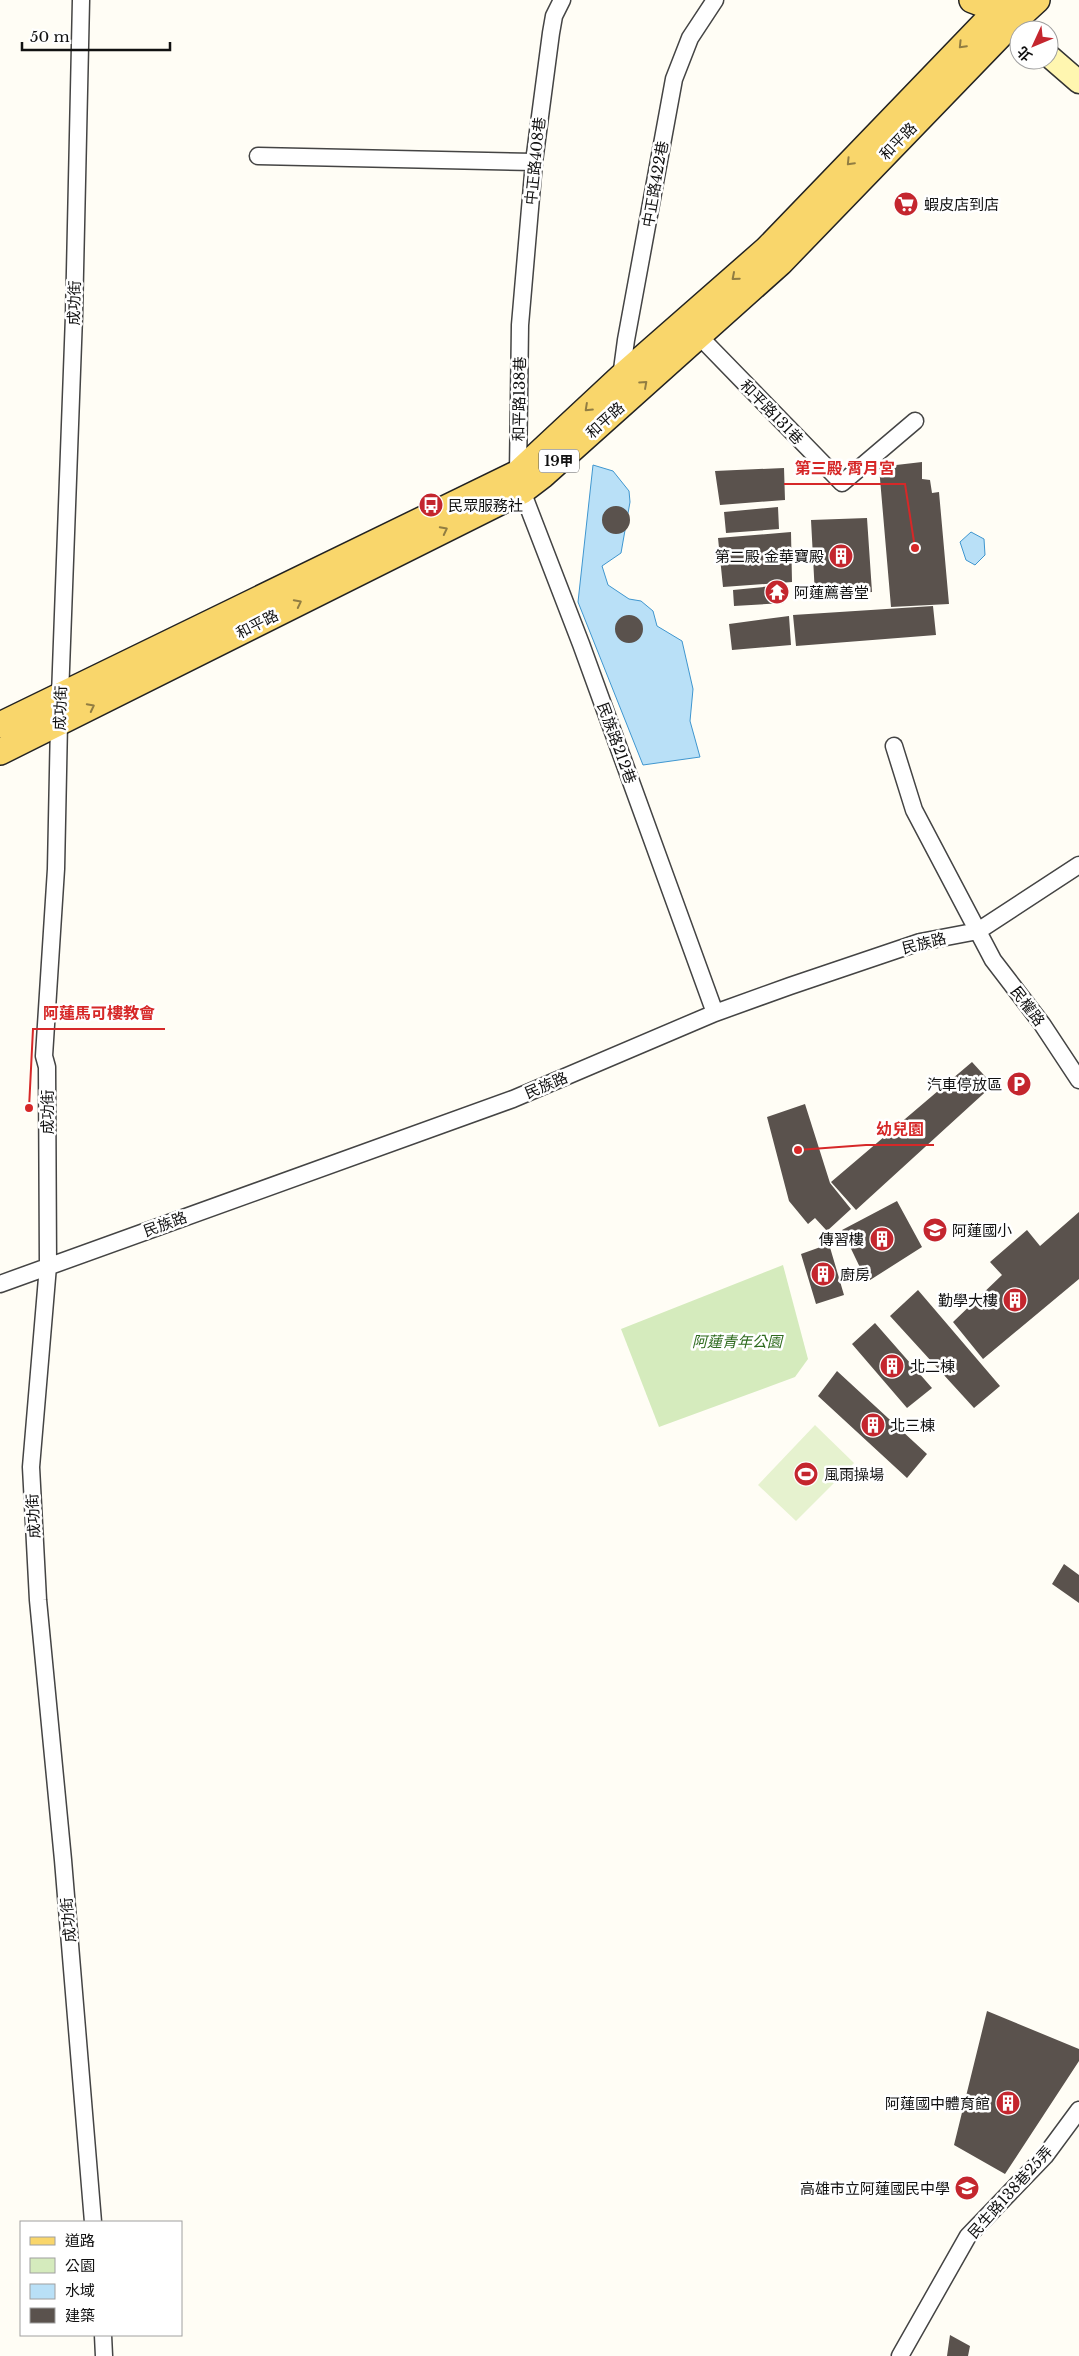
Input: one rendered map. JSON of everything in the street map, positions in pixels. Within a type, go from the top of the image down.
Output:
[{"type":"main road","points":[[972,0],[1005,12]]},
{"type":"main road","name":"和平路","points":[[0,752],[520,482],[621,377],[767,248],[1005,12],[1036,0]]},
{"type":"main road","name":"和平路","points":[[0,724],[520,482],[543,475],[780,263],[1005,12]]},
{"type":"street","name":"成功街","points":[[81,0],[74,316],[59,723],[56,869],[44,1056],[47,1067],[48,1266],[30,1467],[38,1600],[63,1860],[93,2221]]},
{"type":"street","name":"中正路408巷","points":[[520,325],[534,162],[551,32],[554,16],[562,0]]},
{"type":"street","name":"中正路422巷","points":[[621,377],[626,340],[674,79],[690,38],[714,0]]},
{"type":"street","points":[[1059,65],[1079,82]]},
{"type":"street","points":[[258,156],[534,162]]},
{"type":"street","name":"和平路138巷","points":[[520,325],[520,482]]},
{"type":"street","name":"和平路131巷","points":[[699,336],[842,483],[915,421]]},
{"type":"street","name":"民族路212巷","points":[[520,482],[715,1014]]},
{"type":"street","name":"民權路","points":[[894,746],[914,810],[993,960],[1042,1024],[1079,1080]]},
{"type":"street","name":"民族路","points":[[0,1284],[513,1099],[715,1014],[920,942],[978,931],[1079,866]]},
{"type":"street","name":"民生路138巷25弄","points":[[900,2356],[968,2236],[1044,2156],[1079,2110]]},
{"type":"street","points":[[103,2336],[104,2356]]},
{"type":"green space","name":"阿蓮青年公園","points":[[783,1265],[808,1359],[795,1377],[659,1427],[621,1329]]},
{"type":"green space","name":"風雨操場","points":[[815,1425],[854,1463],[796,1521],[758,1485]]},
{"type":"water","points":[[593,465],[613,471],[629,491],[630,502],[621,553],[602,566],[608,585],[629,599],[641,601],[653,611],[657,626],[682,641],[693,689],[690,721],[700,757],[643,765],[578,602]]},
{"type":"water","points":[[971,532],[984,539],[985,555],[975,565],[966,560],[960,542]]},
{"type":"building","points":[[922,462],[922,479],[930,480],[932,493],[939,492],[949,604],[891,607],[879,467]]},
{"type":"building","points":[[784,468],[785,500],[720,505],[715,471]]},
{"type":"building","points":[[616,506],[626,510],[630,520],[626,530],[616,534],[606,530],[602,520],[606,510]]},
{"type":"building","points":[[778,507],[779,529],[726,533],[724,512]]},
{"type":"building","name":"第二殿 金華寶殿","points":[[867,518],[872,592],[815,595],[811,520]]},
{"type":"building","points":[[791,532],[792,582],[723,587],[718,538]]},
{"type":"building","points":[[783,585],[784,603],[734,606],[733,590]]},
{"type":"building","points":[[933,606],[936,635],[796,646],[793,615]]},
{"type":"building","points":[[629,615],[639,619],[643,629],[639,639],[629,643],[619,639],[615,629],[619,619]]},
{"type":"building","points":[[789,616],[791,645],[732,650],[729,624]]},
{"type":"building","points":[[972,1062],[993,1085],[856,1210],[831,1182]]},
{"type":"building","points":[[805,1104],[830,1183],[851,1209],[827,1231],[815,1218],[808,1224],[789,1201],[767,1117]]},
{"type":"building","name":"傳習樓","points":[[897,1201],[922,1247],[867,1282],[842,1230]]},
{"type":"building","name":"勤學大樓","points":[[1079,1212],[1079,1279],[983,1359],[953,1322],[1002,1275],[990,1262],[1027,1230],[1040,1246]]},
{"type":"building","name":"廚房","points":[[829,1244],[844,1295],[816,1304],[801,1254]]},
{"type":"building","points":[[918,1290],[1000,1386],[974,1408],[890,1316]]},
{"type":"building","name":"北二棟","points":[[875,1323],[932,1388],[907,1408],[852,1344]]},
{"type":"building","name":"北三棟","points":[[837,1371],[927,1454],[907,1478],[818,1396]]},
{"type":"building","points":[[1064,1564],[1079,1575],[1079,1603],[1052,1584]]},
{"type":"building","name":"阿蓮國中體育館","points":[[987,2011],[1079,2049],[1079,2061],[1005,2174],[954,2145]]},
{"type":"building","points":[[950,2335],[970,2346],[968,2356],[947,2356]]},
{"type":"place","name":"蝦皮店到店","points":[[906,204]]},
{"type":"place","name":"民眾服務社","points":[[431,505]]},
{"type":"place","name":"第三殿 霄月宮","points":[[915,548]]},
{"type":"place","name":"第二殿 金華寶殿","points":[[841,556]]},
{"type":"place","name":"阿蓮薦善堂","points":[[777,592]]},
{"type":"place","name":"汽車停放區","points":[[1019,1084]]},
{"type":"place","name":"阿蓮馬可樓教會","points":[[29,1108]]},
{"type":"place","name":"幼兒園","points":[[798,1150]]},
{"type":"place","name":"阿蓮國小","points":[[935,1230]]},
{"type":"place","name":"傳習樓","points":[[882,1239]]},
{"type":"place","name":"廚房","points":[[823,1274]]},
{"type":"place","name":"勤學大樓","points":[[1015,1300]]},
{"type":"place","name":"北二棟","points":[[892,1366]]},
{"type":"place","name":"北三棟","points":[[873,1425]]},
{"type":"place","name":"風雨操場","points":[[806,1474]]},
{"type":"place","name":"阿蓮國中體育館","points":[[1008,2103]]},
{"type":"place","name":"高雄市立阿蓮國民中學","points":[[967,2188]]}]
